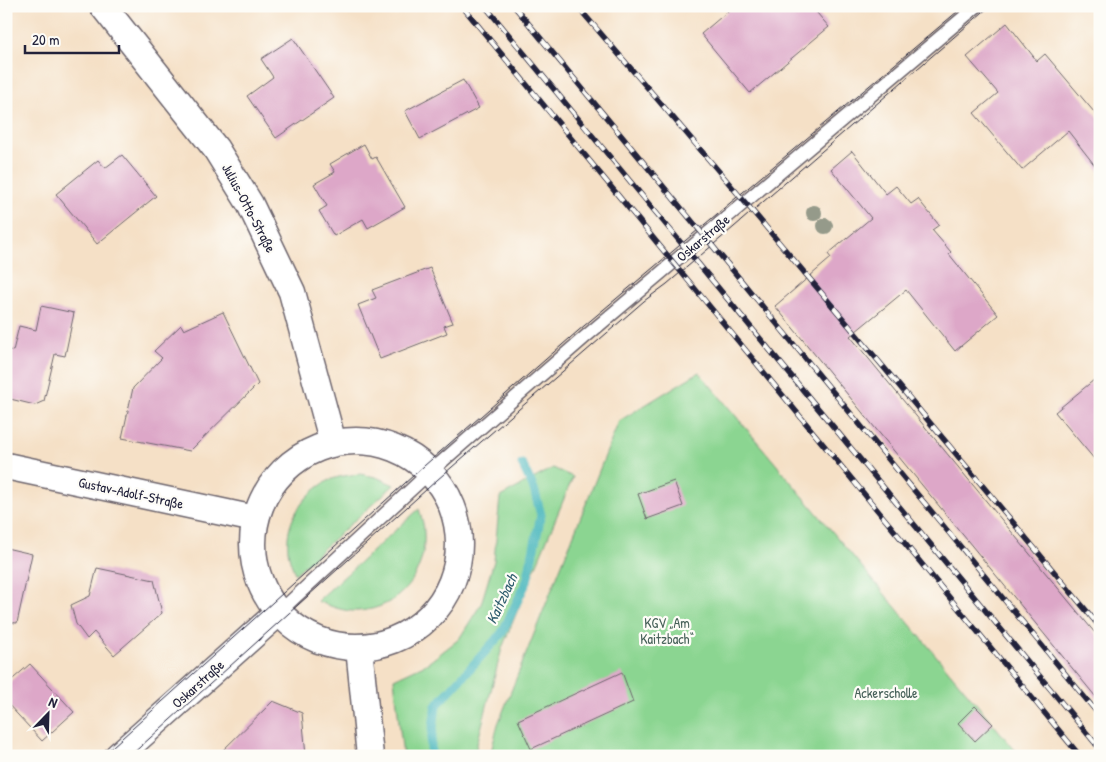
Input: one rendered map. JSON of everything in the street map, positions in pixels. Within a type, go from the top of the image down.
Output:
[{"type":"street","name":"Julius-Otto-Straße","points":[[103,6],[216,149],[250,204],[292,292],[333,443]]},
{"type":"street","points":[[365,441],[397,449],[430,472],[437,480],[453,508],[460,541],[456,573],[442,603],[420,626],[391,642],[359,648],[332,645],[305,635],[283,618],[270,604],[257,578],[252,548],[255,519],[265,493],[283,470],[306,453],[333,443],[365,441]]},
{"type":"street","name":"Gustav-Adolf-Straße","points":[[6,466],[255,519]]},
{"type":"street","name":"Oskarstraße","points":[[118,756],[278,613]]},
{"type":"street","points":[[359,648],[370,756]]},
{"type":"lane","name":"Oskarstraße","points":[[278,613],[430,472],[585,337],[977,6]]},
{"type":"green space","name":"KGV „Am Kaitzbach“","points":[[699,372],[1020,756],[490,756],[498,724],[619,421]]},
{"type":"green space","points":[[553,468],[573,477],[502,648],[474,756],[403,756],[394,679],[428,663],[459,639],[481,604],[494,561],[500,497]]},
{"type":"green space","points":[[360,474],[376,477],[394,485],[295,574],[289,558],[288,544],[292,522],[297,511],[311,493],[330,480]]},
{"type":"green space","points":[[419,509],[424,532],[424,547],[421,561],[416,574],[398,596],[373,609],[358,611],[342,610],[317,601]]},
{"type":"building","points":[[734,6],[811,6],[829,27],[750,93],[701,34]]},
{"type":"building","points":[[1007,23],[1037,61],[1045,54],[1100,119],[1100,172],[1068,131],[1022,170],[974,113],[998,93],[967,57]]},
{"type":"building","points":[[293,38],[334,98],[276,138],[247,96],[273,77],[261,59]]},
{"type":"building","points":[[463,80],[479,108],[420,139],[405,111]]},
{"type":"building","points":[[364,144],[372,159],[376,157],[405,207],[368,228],[363,219],[334,236],[319,211],[327,206],[314,184],[335,172],[330,164]]},
{"type":"building","points":[[852,151],[886,194],[896,186],[911,204],[918,199],[939,225],[932,230],[951,252],[949,254],[998,315],[955,351],[906,290],[850,336],[1100,639],[1100,702],[775,306],[831,258],[828,254],[871,218],[831,169]]},
{"type":"building","points":[[122,155],[156,196],[97,244],[56,194],[98,160],[105,168]]},
{"type":"building","points":[[430,268],[453,323],[444,326],[447,333],[380,359],[358,305],[376,298],[372,290]]},
{"type":"building","points":[[41,306],[74,313],[65,356],[55,354],[44,401],[35,405],[6,398],[6,349],[13,351],[19,326],[36,330]]},
{"type":"building","points":[[223,312],[258,384],[190,451],[122,438],[133,388],[162,358],[154,351],[181,325],[184,330]]},
{"type":"building","points":[[1100,375],[1100,466],[1055,412]]},
{"type":"building","points":[[674,481],[683,506],[647,519],[638,494]]},
{"type":"building","points":[[6,548],[32,554],[17,623],[6,622]]},
{"type":"building","points":[[97,568],[154,580],[162,613],[114,655],[94,632],[87,639],[76,624],[71,605],[90,596]]},
{"type":"building","points":[[30,664],[74,712],[42,741],[6,702],[6,685]]},
{"type":"building","points":[[622,672],[633,702],[531,749],[518,720]]},
{"type":"building","points":[[273,701],[302,713],[306,756],[217,756]]},
{"type":"building","points":[[975,706],[993,724],[975,741],[958,723]]},
{"type":"waterway","name":"Kaitzbach","points":[[431,756],[436,706],[502,633],[527,581],[541,515],[534,489],[522,464]]},
{"type":"tram line","points":[[102,756],[424,466],[578,331],[964,6]]},
{"type":"tram line","points":[[130,756],[437,480],[990,6]]},
{"type":"railway","points":[[462,6],[1080,756]]},
{"type":"railway","points":[[485,6],[1100,749]]},
{"type":"railway","points":[[514,6],[1100,716]]},
{"type":"railway","points":[[577,6],[775,237],[1100,627]]},
{"type":"park label","name":"Ackerscholle","points":[[886,693]]}]
